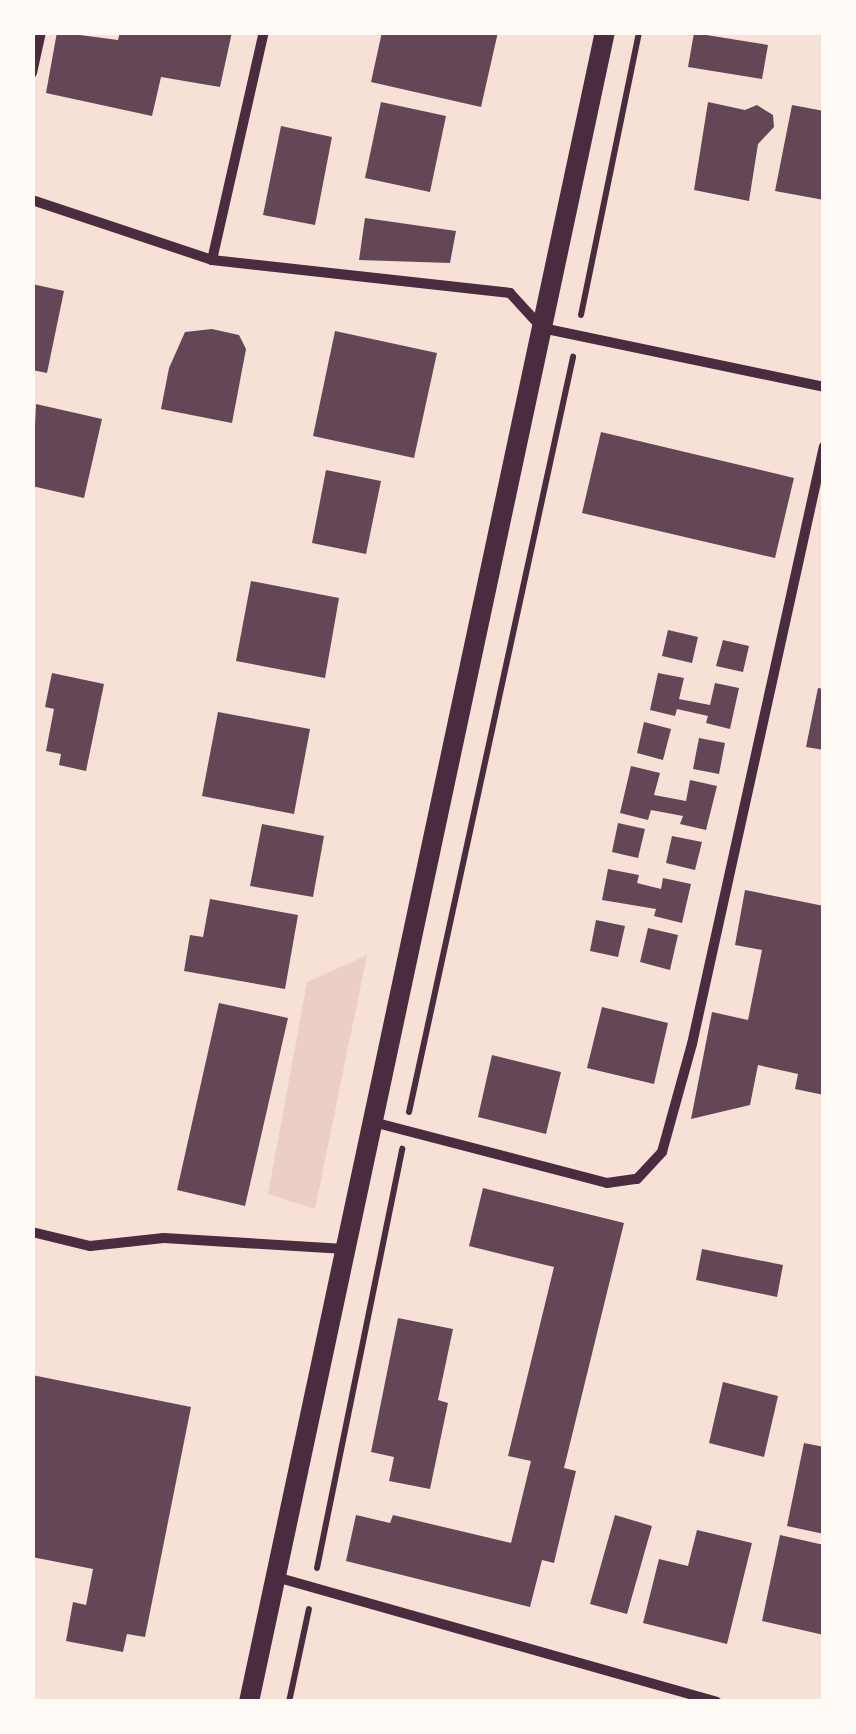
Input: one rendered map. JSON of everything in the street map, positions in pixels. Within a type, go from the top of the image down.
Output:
[{"type":"main road","points":[[249,1702],[606,32]]},
{"type":"street","points":[[32,74],[40,32]]},
{"type":"street","points":[[212,260],[264,32]]},
{"type":"street","points":[[32,200],[212,260],[510,293],[542,328],[824,388]]},
{"type":"street","points":[[373,1122],[404,1134],[607,1183],[636,1179],[662,1152],[692,1044],[824,446]]},
{"type":"street","points":[[32,1232],[90,1246],[164,1238],[346,1249]]},
{"type":"street","points":[[276,1577],[717,1702]]},
{"type":"path","points":[[289,1702],[404,1134],[639,32]]},
{"type":"shaded area","points":[[367,955],[315,1209],[268,1194],[307,982]]},
{"type":"building","points":[[57,32],[118,40],[120,32],[232,32],[220,87],[161,77],[152,116],[46,93]]},
{"type":"building","points":[[382,32],[498,32],[481,107],[371,82]]},
{"type":"building","points":[[694,33],[768,45],[762,79],[688,67]]},
{"type":"building","points":[[381,102],[446,116],[430,192],[365,178]]},
{"type":"building","points":[[708,102],[745,110],[757,105],[773,115],[774,127],[758,144],[749,201],[694,190]]},
{"type":"building","points":[[792,105],[824,111],[824,200],[775,191]]},
{"type":"building","points":[[281,126],[332,137],[315,225],[263,215]]},
{"type":"building","points":[[365,218],[456,231],[450,263],[359,260]]},
{"type":"building","points":[[32,284],[64,291],[47,373],[32,370]]},
{"type":"building","points":[[212,329],[239,335],[246,349],[232,423],[161,409],[169,368],[185,332]]},
{"type":"building","points":[[335,331],[437,353],[414,458],[313,436]]},
{"type":"building","points":[[36,404],[102,419],[84,498],[32,486]]},
{"type":"building","points":[[601,432],[794,478],[775,558],[582,513]]},
{"type":"building","points":[[326,470],[381,481],[366,554],[312,543]]},
{"type":"building","points":[[251,581],[339,598],[325,678],[236,661]]},
{"type":"building","points":[[668,630],[698,637],[692,663],[662,656]]},
{"type":"building","points":[[723,640],[749,646],[743,672],[716,666]]},
{"type":"building","points":[[52,673],[104,684],[86,771],[59,765],[61,754],[46,751],[54,709],[45,707]]},
{"type":"building","points":[[658,673],[684,678],[679,699],[710,705],[715,683],[739,688],[730,729],[706,723],[708,716],[677,709],[675,716],[650,710]]},
{"type":"building","points":[[818,688],[824,689],[824,750],[806,747]]},
{"type":"building","points":[[218,712],[310,729],[294,814],[202,796]]},
{"type":"building","points":[[644,722],[671,729],[663,760],[637,753]]},
{"type":"building","points":[[699,738],[725,743],[719,774],[693,769]]},
{"type":"building","points":[[631,766],[660,773],[654,795],[686,801],[690,780],[717,786],[706,830],[680,824],[683,816],[651,810],[648,820],[620,813]]},
{"type":"building","points":[[618,823],[645,829],[638,858],[612,852]]},
{"type":"building","points":[[262,824],[324,836],[313,897],[250,886]]},
{"type":"building","points":[[672,836],[702,842],[695,870],[666,863]]},
{"type":"building","points":[[608,869],[639,875],[637,883],[661,889],[663,878],[691,884],[682,923],[654,916],[656,909],[602,900]]},
{"type":"building","points":[[745,890],[824,906],[824,1095],[795,1089],[798,1074],[758,1065],[750,1105],[691,1119],[712,1012],[748,1020],[762,950],[735,945]]},
{"type":"building","points":[[210,899],[298,915],[285,989],[184,971],[190,935],[203,937]]},
{"type":"building","points":[[596,920],[625,926],[618,957],[590,951]]},
{"type":"building","points":[[648,928],[678,935],[670,970],[640,962]]},
{"type":"building","points":[[219,1003],[288,1018],[245,1206],[177,1190]]},
{"type":"building","points":[[602,1007],[668,1023],[654,1084],[587,1068]]},
{"type":"building","points":[[492,1055],[561,1072],[546,1134],[478,1117]]},
{"type":"building","points":[[483,1188],[624,1223],[564,1468],[576,1471],[554,1563],[542,1560],[530,1607],[346,1561],[356,1515],[390,1523],[393,1515],[511,1543],[531,1461],[508,1456],[554,1267],[469,1246]]},
{"type":"building","points":[[702,1249],[783,1265],[777,1297],[696,1280]]},
{"type":"building","points":[[398,1318],[453,1329],[438,1400],[448,1403],[430,1489],[389,1481],[394,1457],[371,1452]]},
{"type":"building","points":[[32,1375],[191,1407],[145,1637],[127,1634],[123,1652],[66,1641],[73,1602],[86,1605],[93,1569],[32,1557]]},
{"type":"building","points":[[723,1382],[778,1396],[764,1457],[709,1443]]},
{"type":"building","points":[[804,1443],[824,1447],[824,1534],[787,1526]]},
{"type":"building","points":[[615,1515],[652,1526],[627,1614],[590,1604]]},
{"type":"building","points":[[697,1530],[752,1543],[727,1644],[643,1623],[659,1559],[688,1566]]},
{"type":"building","points":[[780,1535],[824,1545],[824,1635],[762,1621]]}]
